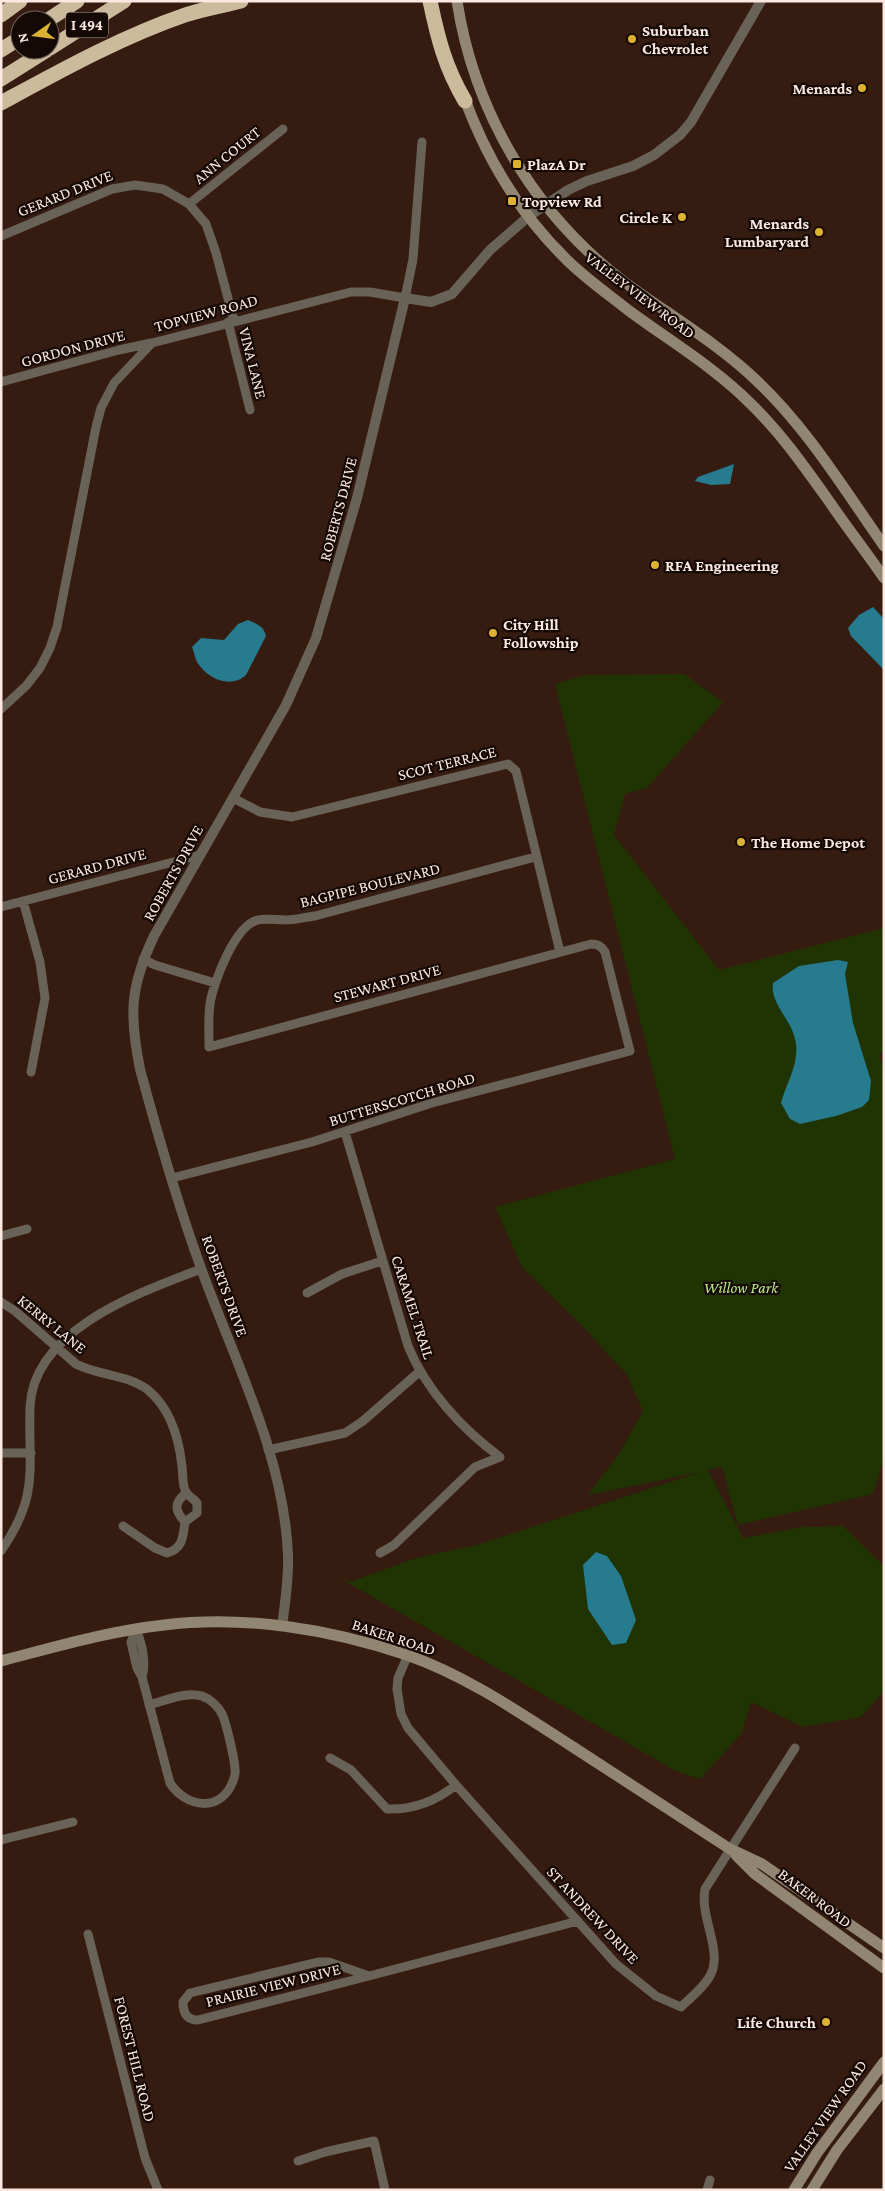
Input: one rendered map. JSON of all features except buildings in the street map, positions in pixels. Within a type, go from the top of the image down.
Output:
[{"type":"highway","points":[[1,15],[20,1]]},
{"type":"highway","name":"I 494","points":[[60,12],[77,1]]},
{"type":"highway","name":"I 494","points":[[60,42],[124,1]]},
{"type":"highway","points":[[1,103],[58,73],[185,15],[241,1]]},
{"type":"highway","points":[[430,1],[437,37],[450,76],[466,101]]},
{"type":"highway","name":"I 494","points":[[1,80],[32,60]]},
{"type":"main road","name":"VALLEY VIEW ROAD","points":[[438,1],[446,47],[488,153],[529,216],[567,260],[629,310],[703,362],[752,404],[777,431],[800,461],[884,578]]},
{"type":"main road","name":"VALLEY VIEW ROAD","points":[[458,1],[472,64],[489,110],[512,156],[545,206],[600,262],[756,379],[783,407],[820,454],[884,546]]},
{"type":"main road","name":"BAKER ROAD","points":[[1,1661],[136,1629],[166,1624],[205,1623],[282,1626],[351,1639],[408,1656],[478,1688],[517,1710],[730,1849],[762,1864],[884,1948]]},
{"type":"main road","name":"BAKER ROAD","points":[[730,1849],[755,1874],[884,1968]]},
{"type":"main road","name":"VALLEY VIEW ROAD","points":[[794,2190],[808,2165],[884,2062]]},
{"type":"main road","name":"VALLEY VIEW ROAD","points":[[812,2190],[838,2150],[884,2089]]},
{"type":"street","name":"TOPVIEW ROAD","points":[[1,709],[26,686],[40,668],[58,627],[101,408],[109,390],[120,374],[152,343],[351,292],[370,292],[431,302],[452,294],[490,250],[529,216],[568,190],[587,180],[639,163],[665,148],[680,135],[704,101],[761,1]]},
{"type":"street","name":"ANN COURT","points":[[189,204],[283,129]]},
{"type":"street","name":"ROBERTS DRIVE","points":[[282,1626],[288,1555],[282,1508],[268,1450],[201,1269],[172,1178],[140,1069],[135,1044],[132,1006],[134,990],[143,959],[200,854],[286,705],[316,638],[357,498],[405,298],[413,258],[422,142]]},
{"type":"street","name":"GERARD DRIVE","points":[[1,236],[96,195],[125,185],[148,185],[163,189],[189,204],[206,224],[211,235],[231,322]]},
{"type":"street","name":"VINA LANE","points":[[231,322],[250,410]]},
{"type":"street","name":"GORDON DRIVE","points":[[1,382],[152,343]]},
{"type":"street","name":"SCOT TERRACE","points":[[233,798],[260,812],[292,817],[508,764],[516,771],[535,857],[560,952]]},
{"type":"street","name":"GERARD DRIVE","points":[[1,907],[200,854]]},
{"type":"street","name":"BAGPIPE BOULEVARD","points":[[215,983],[221,967],[241,932],[250,923],[258,920],[287,920],[315,916],[535,857]]},
{"type":"street","points":[[23,902],[40,962],[45,998],[31,1072]]},
{"type":"street","name":"STEWART DRIVE","points":[[215,983],[209,1009],[209,1046],[591,944],[602,947],[630,1051]]},
{"type":"street","points":[[143,959],[155,965],[215,983]]},
{"type":"street","name":"BUTTERSCOTCH ROAD","points":[[172,1178],[346,1132],[404,1110],[630,1051]]},
{"type":"street","name":"CARAMEL TRAIL","points":[[346,1132],[382,1261],[408,1346],[419,1372],[445,1406],[483,1444],[500,1457],[475,1467],[394,1545],[380,1553]]},
{"type":"street","points":[[1,1236],[27,1229]]},
{"type":"street","points":[[307,1293],[342,1274],[382,1261]]},
{"type":"street","points":[[1,1552],[13,1534],[26,1505],[32,1471],[30,1406],[32,1393],[42,1370],[59,1347],[110,1307],[134,1294],[201,1269]]},
{"type":"street","name":"KERRY LANE","points":[[1,1302],[59,1347],[76,1364],[86,1369],[134,1382],[148,1390],[160,1402],[178,1439],[186,1492],[194,1498],[198,1508],[194,1517],[185,1522],[181,1544],[178,1548],[167,1553],[155,1548],[123,1526]]},
{"type":"street","points":[[268,1450],[345,1433],[363,1421],[419,1372]]},
{"type":"street","points":[[1,1453],[31,1453]]},
{"type":"street","points":[[185,1522],[178,1515],[176,1507],[178,1499],[186,1492]]},
{"type":"street","points":[[136,1629],[131,1642],[170,1783],[176,1793],[186,1800],[203,1804],[219,1798],[228,1791],[236,1770],[222,1715],[216,1706],[202,1696],[192,1695],[149,1705]]},
{"type":"street","name":"ST ANDREW DRIVE","points":[[408,1656],[398,1678],[397,1689],[401,1714],[408,1728],[456,1785],[616,1964],[656,1996],[681,2007],[709,1979],[713,1970],[715,1960],[703,1899],[710,1879],[795,1748]]},
{"type":"street","points":[[330,1758],[351,1770],[387,1809],[397,1810],[430,1802],[440,1798],[456,1785]]},
{"type":"street","points":[[1,1840],[72,1822]]},
{"type":"street","name":"PRAIRIE VIEW DRIVE","points":[[369,1976],[329,1962],[318,1962],[190,1993],[183,2002],[183,2009],[186,2016],[191,2020],[198,2020],[369,1976],[578,1922]]},
{"type":"street","name":"FOREST HILL ROAD","points":[[88,1934],[145,2158],[158,2190]]},
{"type":"street","points":[[298,2161],[324,2152],[374,2141],[385,2190]]},
{"type":"street","points":[[707,2190],[710,2180]]},
{"type":"green space","name":"Willow Park","points":[[684,674],[723,702],[647,788],[625,794],[614,835],[719,970],[884,928],[884,1053],[879,1053],[884,1071],[884,1458],[873,1494],[738,1525],[722,1467],[708,1470],[743,1538],[803,1527],[843,1526],[884,1566],[884,1691],[861,1717],[803,1727],[751,1702],[742,1733],[700,1779],[676,1771],[338,1577],[350,1582],[416,1558],[477,1545],[701,1472],[588,1495],[620,1452],[643,1411],[627,1375],[586,1330],[522,1267],[495,1207],[675,1159],[555,684],[586,675]]},
{"type":"water","points":[[734,464],[730,484],[711,485],[695,481],[698,477]]},
{"type":"water","points":[[873,607],[884,619],[884,670],[851,636],[848,628],[859,615]]},
{"type":"water","points":[[248,620],[262,628],[266,636],[246,675],[240,679],[227,682],[213,677],[201,668],[192,647],[201,638],[224,640],[238,624]]},
{"type":"water","points":[[838,960],[848,962],[845,974],[853,1023],[871,1081],[869,1100],[862,1107],[836,1116],[800,1124],[790,1119],[781,1103],[795,1064],[796,1048],[793,1032],[775,998],[773,983],[799,966]]},
{"type":"water","points":[[596,1552],[607,1556],[621,1576],[636,1620],[626,1643],[612,1645],[588,1609],[583,1565]]},
{"type":"place","name":"Suburban Chevrolet","points":[[632,39]]},
{"type":"place","name":"Menards","points":[[862,88]]},
{"type":"place","name":"PlazA Dr","points":[[517,164]]},
{"type":"place","name":"Topview Rd","points":[[512,201]]},
{"type":"place","name":"Circle K","points":[[682,217]]},
{"type":"place","name":"Menards Lumbaryard","points":[[819,232]]},
{"type":"place","name":"RFA Engineering","points":[[655,565]]},
{"type":"place","name":"City Hill Followship","points":[[493,633]]},
{"type":"place","name":"The Home Depot","points":[[741,842]]},
{"type":"place","name":"Life Church","points":[[826,2022]]}]
